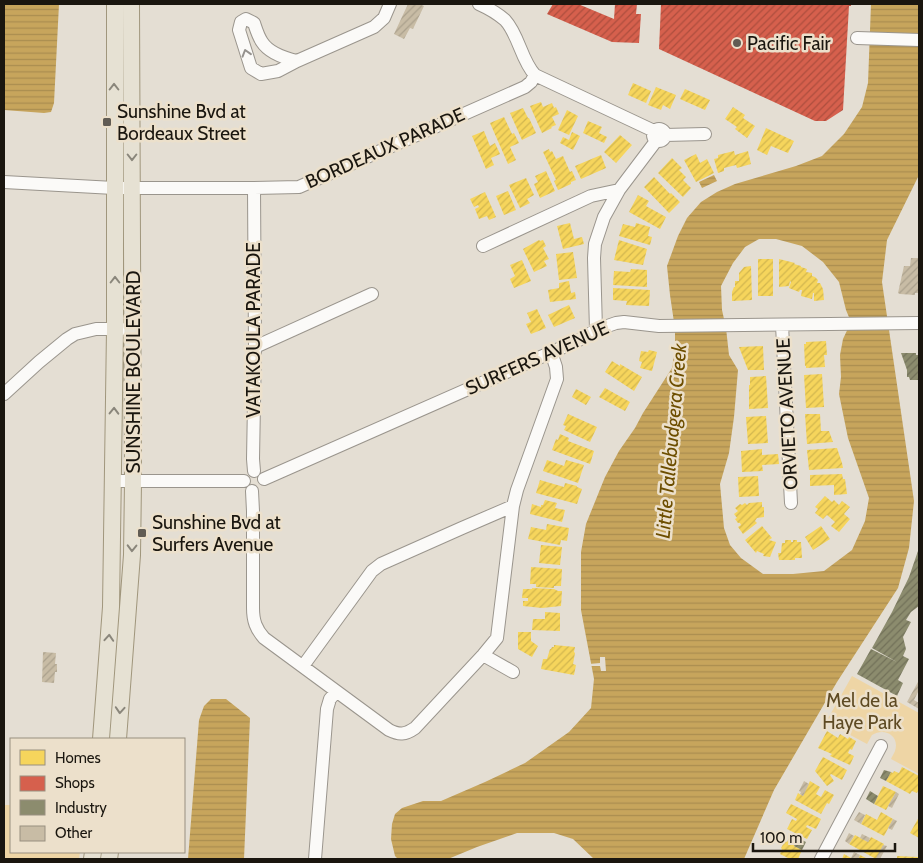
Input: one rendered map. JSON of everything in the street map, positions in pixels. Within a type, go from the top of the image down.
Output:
[{"type":"main road","name":"SUNSHINE BOULEVARD","points":[[101,738],[111,607],[115,329],[115,4]]},
{"type":"main road","name":"SUNSHINE BOULEVARD","points":[[118,738],[132,555],[131,4]]},
{"type":"street","points":[[297,61],[286,59],[272,51],[262,42],[254,23],[246,19],[240,22],[239,30],[251,68],[261,74],[278,71],[374,27],[384,18],[390,4]]},
{"type":"street","points":[[479,4],[495,12],[507,22],[529,68],[535,75],[658,136],[705,134]]},
{"type":"street","points":[[862,38],[919,40]]},
{"type":"street","name":"BORDEAUX PARADE","points":[[4,182],[114,188],[299,187],[525,87],[532,82],[535,75]]},
{"type":"street","points":[[596,330],[595,244],[604,218],[619,190],[658,136]]},
{"type":"street","name":"VATAKOULA PARADE","points":[[254,188],[255,347],[253,458],[259,475]]},
{"type":"street","points":[[484,246],[591,196],[619,190]]},
{"type":"street","points":[[255,347],[372,294]]},
{"type":"street","name":"SURFERS AVENUE","points":[[259,475],[616,323],[624,322],[659,326],[727,326],[919,323]]},
{"type":"street","name":"ORVIETO AVENUE","points":[[782,325],[791,503]]},
{"type":"street","points":[[4,394],[39,362],[76,334],[91,330],[132,329]]},
{"type":"street","points":[[113,482],[248,486],[260,489],[263,483],[259,475],[248,472],[245,475],[248,486],[253,510],[253,619],[257,630],[264,638],[389,730],[396,734],[409,732],[415,728],[498,638],[512,506],[557,379],[556,367],[551,352]]},
{"type":"street","points":[[302,666],[372,571],[381,564],[512,506]]},
{"type":"street","points":[[483,655],[513,672]]},
{"type":"street","points":[[314,859],[327,709],[330,699],[336,692]]},
{"type":"street","points":[[821,859],[881,746]]},
{"type":"green space","name":"Mel de la Haye Park","points":[[852,676],[919,713],[919,774],[891,759],[896,746],[890,734],[882,732],[872,735],[867,744],[826,722]]},
{"type":"green space","points":[[4,805],[10,805],[10,853],[80,853],[79,859],[4,859]]},
{"type":"water","points":[[4,4],[59,4],[54,103],[51,112],[4,110]]},
{"type":"water","name":"Little Tallebudgera Creek","points":[[871,4],[919,4],[919,175],[887,240],[882,282],[914,501],[909,548],[898,588],[837,682],[774,790],[744,859],[594,859],[573,839],[554,833],[517,833],[448,859],[398,859],[395,856],[391,839],[392,824],[395,814],[402,808],[423,801],[441,801],[525,763],[569,732],[591,708],[594,679],[581,610],[581,552],[586,524],[605,477],[619,451],[672,368],[675,349],[675,329],[667,266],[678,236],[687,218],[701,202],[717,192],[735,184],[796,166],[822,156],[844,134],[862,107],[868,83]],"holes":[[[759,239],[776,239],[802,246],[823,262],[839,282],[851,322],[843,339],[840,355],[841,377],[839,394],[848,438],[869,498],[865,521],[852,550],[824,571],[763,574],[741,558],[730,545],[724,528],[720,484],[729,453],[738,370],[729,355],[722,310],[721,286],[733,263],[745,247]]]},
{"type":"water","points":[[714,175],[717,181],[702,188],[699,182]]},
{"type":"water","points":[[211,699],[226,699],[250,718],[244,859],[188,859],[199,720],[204,706]]},
{"type":"pier","points":[[600,657],[605,657],[606,671],[601,671],[600,666],[590,666],[589,664],[600,663]]},
{"type":"building: Homes","points":[[633,83],[651,91],[646,103],[628,95]]},
{"type":"building: Homes","points":[[656,87],[676,95],[670,109],[663,105],[661,110],[648,105]]},
{"type":"building: Homes","points":[[685,89],[710,100],[705,110],[680,99]]},
{"type":"building: Homes","points":[[541,102],[543,107],[552,103],[559,114],[552,117],[556,125],[542,133],[530,106]]},
{"type":"building: Homes","points":[[733,107],[745,115],[743,118],[755,126],[747,138],[735,129],[737,127],[725,119]]},
{"type":"building: Homes","points":[[523,108],[536,133],[522,140],[510,113]]},
{"type":"building: Homes","points":[[567,110],[578,116],[569,135],[558,130]]},
{"type":"building: Homes","points":[[504,117],[512,134],[514,133],[519,143],[510,147],[516,160],[508,164],[490,123]]},
{"type":"building: Homes","points":[[588,121],[602,127],[599,133],[607,137],[604,143],[583,133]]},
{"type":"building: Homes","points":[[766,128],[794,141],[788,153],[771,146],[767,155],[757,150]]},
{"type":"building: Homes","points":[[484,131],[490,146],[495,143],[500,154],[491,158],[494,165],[486,169],[472,136]]},
{"type":"building: Homes","points":[[572,132],[580,136],[573,150],[560,143],[563,137],[569,140]]},
{"type":"building: Homes","points":[[620,135],[632,145],[616,163],[604,152]]},
{"type":"building: Homes","points":[[549,149],[556,159],[563,156],[576,180],[558,190],[554,181],[556,180],[543,152]]},
{"type":"building: Homes","points":[[734,151],[735,155],[748,151],[751,164],[737,168],[736,165],[724,168],[724,171],[718,173],[714,159],[718,158],[718,155]]},
{"type":"building: Homes","points":[[696,154],[700,163],[707,159],[714,173],[696,182],[684,160]]},
{"type":"building: Homes","points":[[601,155],[606,168],[581,179],[575,166]]},
{"type":"building: Homes","points":[[672,158],[682,168],[679,170],[686,177],[683,180],[691,188],[683,197],[658,173]]},
{"type":"building: Homes","points":[[546,171],[555,191],[540,198],[534,184],[538,182],[535,176]]},
{"type":"building: Homes","points":[[654,177],[680,202],[669,213],[644,187]]},
{"type":"building: Homes","points":[[526,178],[534,195],[527,199],[530,203],[520,208],[509,185]]},
{"type":"building: Homes","points":[[508,191],[516,210],[504,215],[496,196]]},
{"type":"building: Homes","points":[[485,192],[496,217],[489,220],[487,216],[479,219],[475,209],[479,207],[478,205],[474,207],[470,199]]},
{"type":"building: Homes","points":[[638,195],[649,201],[646,206],[666,217],[660,229],[629,212]]},
{"type":"building: Homes","points":[[570,223],[574,239],[582,237],[584,244],[563,249],[557,226]]},
{"type":"building: Homes","points":[[636,223],[650,227],[648,236],[652,237],[650,245],[619,236],[623,224],[635,227]]},
{"type":"building: Homes","points":[[539,240],[543,240],[546,246],[543,248],[549,259],[544,261],[547,266],[534,272],[523,249]]},
{"type":"building: Homes","points":[[619,240],[647,249],[643,265],[614,260]]},
{"type":"building: Homes","points":[[573,252],[577,278],[559,280],[556,254]]},
{"type":"building: Homes","points":[[758,259],[773,259],[773,296],[758,296]]},
{"type":"building: Homes","points":[[779,259],[795,263],[807,269],[806,272],[812,273],[812,276],[818,280],[817,283],[820,283],[823,289],[824,300],[814,301],[814,293],[812,299],[801,296],[802,290],[799,292],[789,288],[790,281],[789,286],[779,287]]},
{"type":"building: Homes","points":[[522,260],[531,281],[514,288],[510,279],[515,276],[510,265]]},
{"type":"building: Homes","points":[[751,266],[752,300],[732,301],[732,292],[735,287],[735,281],[739,281],[739,273],[744,267]]},
{"type":"building: Homes","points":[[631,269],[647,270],[647,287],[613,285],[614,271],[630,272]]},
{"type":"building: Homes","points":[[569,281],[571,293],[575,292],[576,299],[550,302],[548,290],[559,288],[559,283]]},
{"type":"building: Homes","points":[[613,288],[650,290],[649,306],[626,305],[627,301],[613,300]]},
{"type":"building: Homes","points":[[569,305],[575,318],[554,327],[548,315]]},
{"type":"building: Homes","points":[[537,309],[546,328],[531,334],[526,324],[531,322],[527,313]]},
{"type":"building: Homes","points":[[826,341],[827,355],[824,355],[825,367],[806,368],[804,344],[806,342]]},
{"type":"building: Homes","points":[[763,346],[764,370],[748,370],[739,347]]},
{"type":"building: Homes","points":[[649,350],[657,352],[652,371],[640,368],[642,362],[639,361],[641,351],[648,352]]},
{"type":"building: Homes","points":[[612,361],[642,377],[634,391],[605,372]]},
{"type":"building: Homes","points":[[822,374],[824,407],[806,408],[804,375]]},
{"type":"building: Homes","points":[[766,376],[768,408],[749,409],[750,377]]},
{"type":"building: Homes","points":[[605,388],[630,402],[625,411],[599,397]]},
{"type":"building: Homes","points":[[576,389],[591,397],[586,405],[572,397]]},
{"type":"building: Homes","points":[[568,414],[597,427],[590,442],[564,430],[566,426],[563,425]]},
{"type":"building: Homes","points":[[805,414],[820,414],[821,431],[829,431],[833,442],[807,444]]},
{"type":"building: Homes","points":[[766,416],[768,443],[748,444],[746,417]]},
{"type":"building: Homes","points":[[560,434],[569,438],[568,441],[594,451],[590,464],[552,450]]},
{"type":"building: Homes","points":[[837,448],[843,468],[809,470],[807,450]]},
{"type":"building: Homes","points":[[762,449],[762,455],[778,454],[779,464],[762,465],[763,471],[742,472],[741,451]]},
{"type":"building: Homes","points":[[547,460],[564,466],[566,460],[584,465],[578,483],[543,471]]},
{"type":"building: Homes","points":[[842,474],[843,479],[845,479],[847,494],[834,495],[834,485],[810,486],[810,475]]},
{"type":"building: Homes","points":[[758,476],[759,496],[739,497],[738,477]]},
{"type":"building: Homes","points":[[540,480],[564,487],[565,483],[582,489],[577,504],[536,493]]},
{"type":"building: Homes","points":[[825,496],[832,502],[834,500],[839,505],[842,501],[850,507],[844,514],[850,519],[839,532],[831,526],[835,522],[827,515],[823,519],[815,513],[818,509],[815,507]]},
{"type":"building: Homes","points":[[545,500],[557,503],[555,508],[565,510],[562,522],[530,514],[532,504],[541,507]]},
{"type":"building: Homes","points":[[762,502],[764,517],[757,518],[755,521],[757,523],[743,534],[738,527],[741,525],[740,523],[735,519],[737,518],[734,514],[738,511],[735,508],[740,504],[745,503],[747,505],[749,503]]},
{"type":"building: Homes","points":[[547,524],[569,528],[567,541],[561,540],[560,545],[528,539],[531,527],[546,530]]},
{"type":"building: Homes","points":[[762,526],[772,538],[769,540],[776,542],[770,557],[763,556],[764,554],[757,551],[756,553],[745,540]]},
{"type":"building: Homes","points":[[821,526],[830,539],[813,550],[805,537]]},
{"type":"building: Homes","points":[[785,540],[801,542],[802,558],[779,560],[778,553],[781,553],[782,543],[785,543]]},
{"type":"building: Homes","points":[[541,545],[562,547],[560,565],[539,563]]},
{"type":"building: Homes","points":[[531,567],[562,569],[561,586],[554,586],[554,588],[536,587],[536,584],[530,584]]},
{"type":"building: Homes","points":[[523,589],[562,591],[561,606],[542,608],[523,606],[523,601],[528,601],[528,598],[522,598]]},
{"type":"building: Homes","points":[[545,612],[560,613],[560,631],[532,630],[533,619],[545,619]]},
{"type":"building: Homes","points":[[518,632],[531,632],[531,641],[538,646],[532,657],[518,649]]},
{"type":"building: Homes","points":[[554,645],[575,647],[573,664],[576,665],[574,675],[541,669],[543,659],[547,659],[550,649]]},
{"type":"building: Homes","points":[[827,731],[838,738],[840,734],[856,741],[852,750],[850,749],[848,753],[854,756],[850,765],[818,748]]},
{"type":"building: Homes","points":[[823,757],[847,770],[842,780],[831,774],[834,781],[827,786],[815,771]]},
{"type":"building: Homes","points":[[902,767],[919,776],[919,789],[917,793],[912,791],[910,794],[886,781],[891,772],[899,773]]},
{"type":"building: Homes","points":[[810,781],[820,787],[816,794],[821,797],[825,790],[834,795],[821,814],[795,800],[798,793],[803,796]]},
{"type":"building: Homes","points":[[883,786],[896,792],[886,810],[874,804]]},
{"type":"building: Homes","points":[[791,804],[821,819],[816,829],[807,825],[806,827],[812,830],[807,839],[787,829],[792,819],[796,821],[797,819],[786,813]]},
{"type":"building: Homes","points":[[881,812],[893,819],[884,836],[861,824],[866,814],[877,820]]},
{"type":"building: Homes","points":[[919,817],[919,838],[910,833]]},
{"type":"building: Homes","points":[[791,834],[798,838],[794,846],[802,850],[798,859],[790,859],[780,854],[781,848]]},
{"type":"building: Homes","points":[[855,835],[868,842],[871,837],[884,844],[876,859],[849,844]]},
{"type":"building: Homes","points":[[844,854],[853,859],[842,859]]},
{"type":"building: Homes","points":[[860,855],[868,859],[858,859]]},
{"type":"building: Homes","points":[[897,856],[918,857],[918,859],[897,859]]},
{"type":"building: Shops","points":[[553,4],[578,4],[614,19],[615,4],[637,4],[636,14],[641,14],[639,43],[612,42],[547,14]]},
{"type":"building: Shops","name":"Pacific Fair","points":[[661,4],[851,4],[849,6],[843,110],[826,121],[815,121],[659,49]]},
{"type":"building: Industry","points":[[901,353],[916,353],[916,355],[919,355],[919,380],[910,380],[907,377],[907,370]]},
{"type":"building: Industry","points":[[919,548],[919,606],[911,612],[906,620],[911,622],[903,637],[906,649],[903,656],[909,659],[898,680],[903,683],[897,696],[857,674],[871,649],[897,662],[872,648],[909,577]]},
{"type":"building: Industry","points":[[884,770],[891,772],[886,781],[880,778]]},
{"type":"building: Industry","points":[[870,791],[878,796],[874,804],[866,799]]},
{"type":"building: Industry","points":[[798,838],[806,842],[802,850],[794,846]]},
{"type":"building: Other","points":[[408,4],[424,6],[413,29],[410,28],[404,39],[394,34]]},
{"type":"building: Other","points":[[911,258],[919,258],[919,293],[915,293],[915,295],[900,294],[898,293],[904,266],[910,266]]},
{"type":"building: Other","points":[[43,652],[56,653],[55,664],[57,664],[57,672],[55,672],[54,683],[42,682]]},
{"type":"building: Other","points":[[919,680],[919,690],[914,700],[919,703],[919,709],[907,702]]},
{"type":"building: Other","points":[[804,781],[809,784],[803,796],[799,791]]},
{"type":"building: Other","points":[[896,792],[899,794],[892,808],[888,806]]},
{"type":"building: Other","points":[[859,812],[865,815],[861,824],[854,820]]},
{"type":"building: Other","points":[[893,819],[897,821],[892,830],[888,828]]},
{"type":"building: Other","points":[[849,833],[854,836],[849,844],[845,841]]},
{"type":"building: Other","points":[[862,834],[870,838],[868,842],[860,838]]},
{"type":"building: Other","points":[[883,845],[887,846],[880,859],[878,859],[876,858]]},
{"type":"building: Other","points":[[854,852],[860,855],[858,859],[851,858]]},
{"type":"place","name":"Pacific Fair","points":[[737,43]]},
{"type":"place","name":"Sunshine Bvd at Bordeaux Street","points":[[107,122]]},
{"type":"place","name":"Sunshine Bvd at Surfers Avenue","points":[[142,533]]}]
